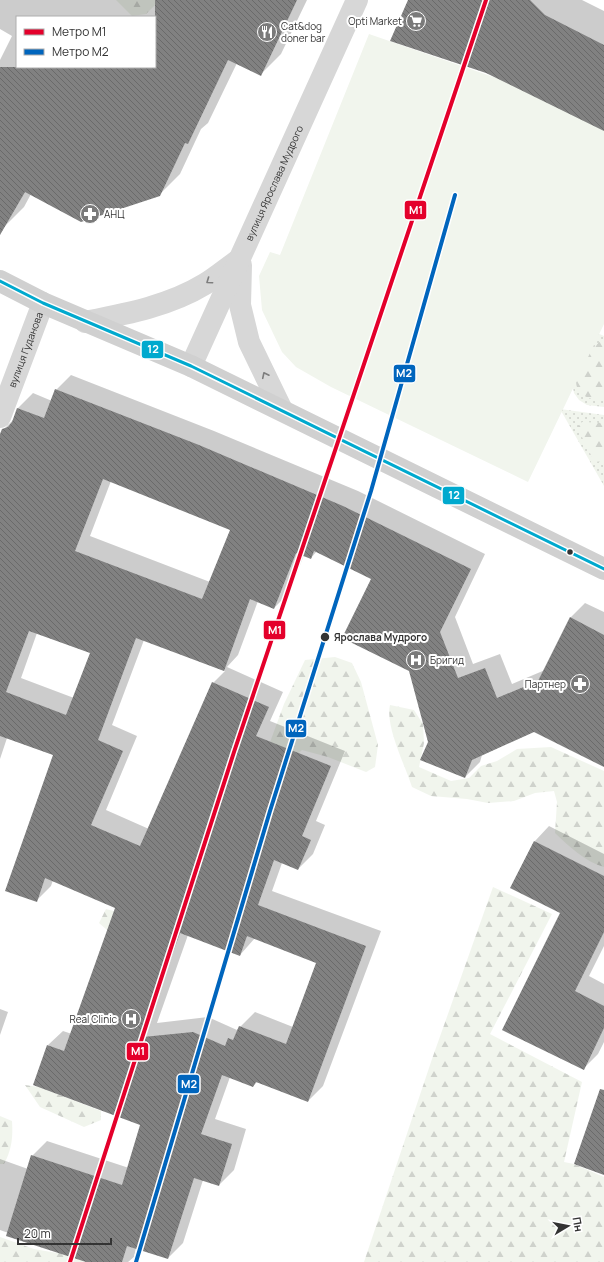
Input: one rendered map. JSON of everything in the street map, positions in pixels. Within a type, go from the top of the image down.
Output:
[{"type":"main road","points":[[0,281],[42,303],[191,366],[604,569]]},
{"type":"street","name":"вулиця Ярослава Мудрого","points":[[191,366],[357,0]]},
{"type":"street","points":[[85,322],[130,313],[161,303],[204,284],[241,258]]},
{"type":"street","points":[[241,258],[240,305],[249,342],[282,410]]},
{"type":"street","name":"вулиця Гуданова","points":[[0,417],[42,303]]},
{"type":"green space","points":[[116,0],[160,0],[146,14],[132,16]]},
{"type":"green space","points":[[369,34],[505,81],[604,130],[604,324],[528,482],[331,387],[296,367],[282,352],[262,310],[259,276],[270,252],[280,255]]},
{"type":"green space","points":[[595,332],[604,336],[604,407],[587,405],[579,400],[574,393],[572,383]]},
{"type":"green space","points":[[602,340],[604,341],[604,399],[598,400],[588,398],[579,392],[576,382],[581,366],[587,356]]},
{"type":"green space","points":[[560,409],[604,415],[604,486]]},
{"type":"green space","points":[[582,422],[604,423],[604,460],[600,462],[594,461],[577,427]]},
{"type":"green space","points":[[335,657],[352,663],[361,682],[378,745],[375,767],[366,772],[328,757],[302,750],[269,781],[269,745],[284,704],[305,660]]},
{"type":"green space","points":[[390,705],[414,710],[423,724],[424,743],[419,767],[451,781],[469,778],[481,766],[497,761],[517,749],[551,747],[604,771],[604,867],[584,857],[555,833],[557,802],[554,791],[535,793],[514,801],[488,803],[467,799],[431,796],[412,787],[396,746],[390,724]]},
{"type":"green space","points":[[493,887],[552,914],[490,1034],[582,1082],[564,1162],[574,1164],[604,1177],[604,1262],[364,1262],[432,1059]]},
{"type":"green space","points":[[106,909],[136,917],[107,930],[99,923]]},
{"type":"green space","points":[[25,1085],[39,1087],[101,1111],[101,1120],[84,1127],[40,1107]]},
{"type":"green space","points":[[0,1116],[12,1121],[11,1143],[9,1153],[4,1164],[0,1164]]},
{"type":"green space","points":[[78,1214],[93,1262],[0,1262],[0,1237],[34,1249],[57,1253]]},
{"type":"building","points":[[155,0],[297,0],[261,76],[228,60],[188,144],[185,143],[160,196],[81,222],[25,192],[0,235],[0,67],[156,68]]},
{"type":"building","points":[[408,0],[530,0],[545,15],[604,45],[604,131],[486,73],[390,41]]},
{"type":"building","points":[[55,389],[199,445],[343,506],[471,569],[440,632],[458,678],[485,668],[497,698],[538,681],[570,617],[604,635],[604,767],[534,732],[472,760],[465,778],[420,760],[428,742],[409,671],[342,638],[371,579],[314,551],[311,559],[296,553],[274,609],[250,599],[224,671],[136,638],[98,740],[123,751],[91,825],[140,846],[212,682],[269,707],[256,736],[331,766],[302,836],[311,840],[298,870],[274,860],[258,905],[366,946],[308,1102],[256,1082],[253,1087],[222,1075],[201,1134],[232,1144],[219,1186],[194,1178],[168,1259],[127,1246],[122,1262],[86,1262],[6,1236],[31,1155],[122,1185],[140,1125],[33,1085],[47,1045],[64,1051],[115,908],[45,878],[37,902],[5,891],[53,755],[0,736],[0,434],[2,429],[8,427],[12,422],[17,408],[44,418]],"holes":[[[103,479],[230,530],[202,599],[75,551]],[[29,631],[90,653],[66,715],[6,692]],[[180,933],[240,956],[247,936],[316,963],[286,1044],[239,1026],[233,1040],[228,1038],[225,1046],[193,1032],[143,1037]]]},
{"type":"building","points":[[534,841],[604,876],[604,932],[575,991],[604,1006],[604,1028],[584,1070],[502,1030],[560,913],[510,888]]},
{"type":"building","points":[[600,1089],[604,1090],[604,1175],[574,1164]]},
{"type":"metro line","name":"M1","points":[[70,1262],[234,752],[486,0]]},
{"type":"metro line","name":"M2","points":[[136,1262],[270,811],[371,491],[455,195]]},
{"type":"transit line","name":"12","points":[[0,281],[43,303],[191,366],[604,569]]},
{"type":"place","name":"Opti Market","points":[[416,21]]},
{"type":"place","name":"Cat&dog doner bar","points":[[267,32]]},
{"type":"place","name":"АНЦ","points":[[90,214]]},
{"type":"place","name":"Ярослава Мудрого","points":[[325,637]]},
{"type":"place","name":"Бригид","points":[[416,660]]},
{"type":"place","name":"Партнер","points":[[580,684]]},
{"type":"place","name":"Real Clinic","points":[[131,1019]]}]
